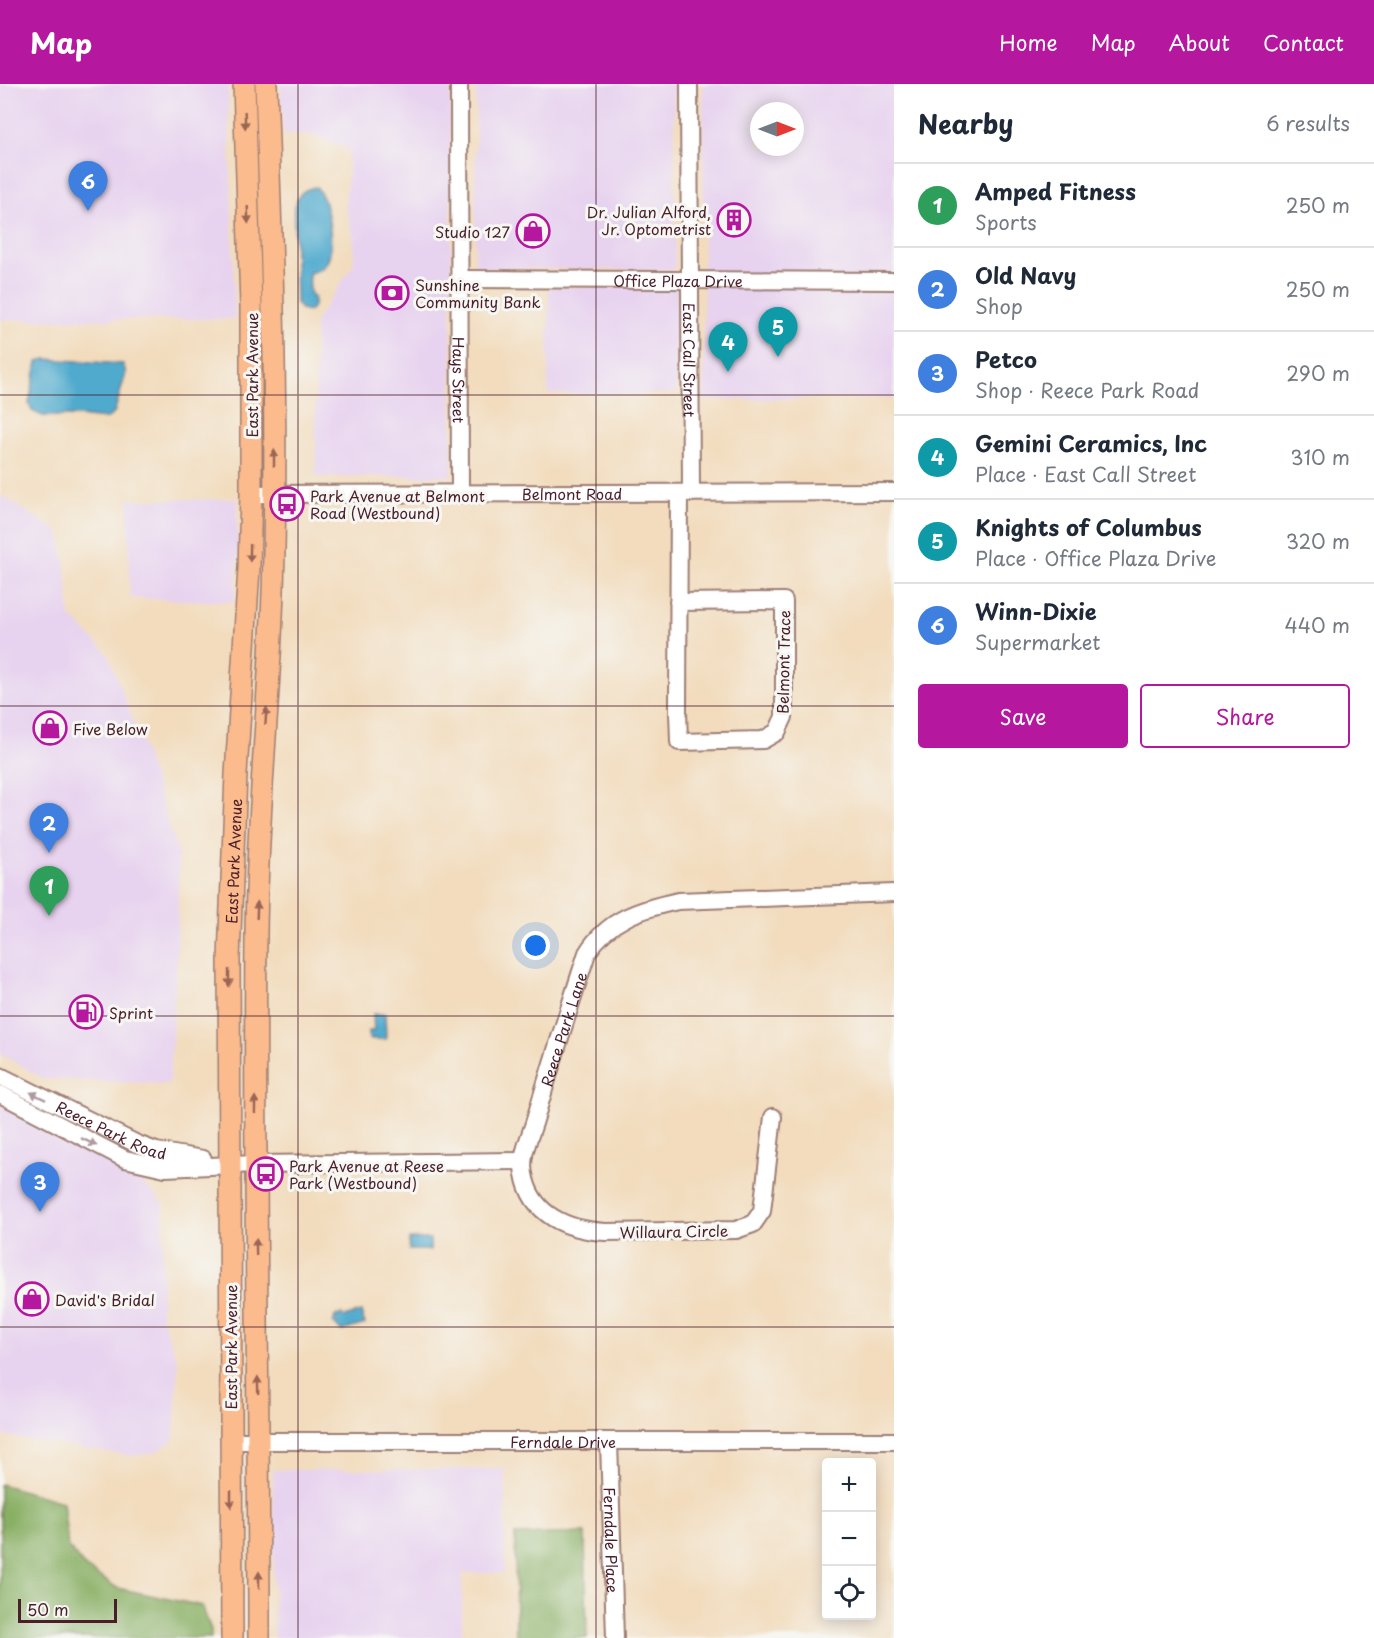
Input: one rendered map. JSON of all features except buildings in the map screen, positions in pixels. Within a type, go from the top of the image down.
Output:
[{"type":"main road","name":"East Park Avenue","points":[[232,1638],[229,959],[232,855],[249,568],[251,494],[250,306],[244,84]]},
{"type":"main road","name":"East Park Avenue","points":[[259,1638],[255,1164],[256,931],[272,611],[274,494],[273,290],[266,84]]},
{"type":"street","name":"Hays Street","points":[[459,84],[460,494]]},
{"type":"street","name":"East Call Street","points":[[685,493],[690,280],[689,84]]},
{"type":"street","name":"Office Plaza Drive","points":[[460,279],[894,280]]},
{"type":"street","name":"Belmont Road","points":[[251,494],[894,492]]},
{"type":"street","name":"Belmont Trace","points":[[678,602],[784,601],[784,717],[777,732],[763,740],[679,742],[678,602],[685,493]]},
{"type":"street","name":"Reece Park Lane","points":[[523,1161],[587,953],[593,943],[612,925],[648,908],[678,901],[894,893]]},
{"type":"street","name":"Reece Park Road","points":[[0,1076],[137,1144],[156,1151],[230,1164]]},
{"type":"street","name":"Reece Park Road","points":[[0,1094],[124,1159],[165,1168],[255,1164]]},
{"type":"street","name":"Willaura Circle","points":[[523,1161],[529,1192],[536,1203],[554,1219],[575,1228],[589,1232],[736,1230],[753,1224],[762,1211],[773,1117]]},
{"type":"street","points":[[255,1164],[523,1161]]},
{"type":"street","name":"Ferndale Drive","points":[[231,1441],[894,1441]]},
{"type":"street","name":"Ferndale Place","points":[[609,1441],[615,1638]]},
{"type":"shaded area","points":[[0,84],[228,84],[235,319],[0,320]]},
{"type":"shaded area","name":"Sunshine Community Bank","points":[[281,84],[450,84],[452,476],[316,477],[315,322],[354,264],[353,235],[345,206],[349,149],[310,134],[283,134]]},
{"type":"shaded area","points":[[476,84],[674,84],[675,267],[673,270],[477,268],[475,265]]},
{"type":"shaded area","points":[[703,84],[894,84],[894,398],[704,400]]},
{"type":"shaded area","points":[[549,287],[674,287],[677,290],[676,393],[548,394]]},
{"type":"shaded area","points":[[0,495],[59,532],[65,562],[70,616],[108,654],[144,750],[179,856],[177,956],[169,1084],[43,1079],[0,1053]]},
{"type":"shaded area","points":[[237,499],[238,561],[234,602],[130,598],[128,500]]},
{"type":"shaded area","points":[[0,1105],[124,1168],[137,1177],[164,1204],[161,1316],[178,1363],[174,1439],[156,1452],[133,1456],[0,1435]]},
{"type":"shaded area","points":[[505,1469],[505,1573],[462,1573],[462,1638],[274,1638],[273,1470]]},
{"type":"green space","points":[[0,1484],[63,1502],[68,1547],[86,1568],[117,1588],[202,1606],[211,1630],[211,1638],[0,1638]]},
{"type":"green space","points":[[585,1533],[587,1638],[516,1638],[515,1535]]},
{"type":"water","points":[[316,187],[327,211],[330,253],[324,266],[309,273],[310,292],[314,298],[314,306],[309,311],[301,309],[296,303],[294,209],[300,194]]},
{"type":"water","points":[[45,359],[123,364],[126,373],[114,413],[106,419],[43,416],[32,411],[29,404],[37,362]]},
{"type":"water","points":[[373,1014],[385,1014],[386,1039],[369,1039],[369,1031],[374,1031]]},
{"type":"water","points":[[409,1239],[430,1239],[430,1250],[409,1250]]},
{"type":"water","points":[[361,1312],[365,1324],[342,1331],[333,1323],[337,1315],[338,1317],[341,1314],[344,1317]]},
{"type":"place","name":"Winn-Dixie","points":[[88,211]]},
{"type":"place","name":"Dr. Julian Alford, Jr. Optometrist","points":[[734,220]]},
{"type":"place","name":"Studio 127","points":[[533,231]]},
{"type":"place","name":"Sunshine Community Bank","points":[[392,293]]},
{"type":"place","name":"Knights of Columbus","points":[[778,357]]},
{"type":"place","name":"Gemini Ceramics, Inc","points":[[728,372]]},
{"type":"place","name":"Park Avenue at Belmont Road (Westbound)","points":[[287,504]]},
{"type":"place","name":"Five Below","points":[[50,728]]},
{"type":"place","name":"Old Navy","points":[[49,853]]},
{"type":"place","name":"Amped Fitness","points":[[49,916]]},
{"type":"place","name":"Sprint","points":[[86,1012]]},
{"type":"place","name":"Park Avenue at Reese Park (Westbound)","points":[[266,1174]]},
{"type":"place","name":"Petco","points":[[40,1212]]},
{"type":"place","name":"David's Bridal","points":[[32,1299]]}]
